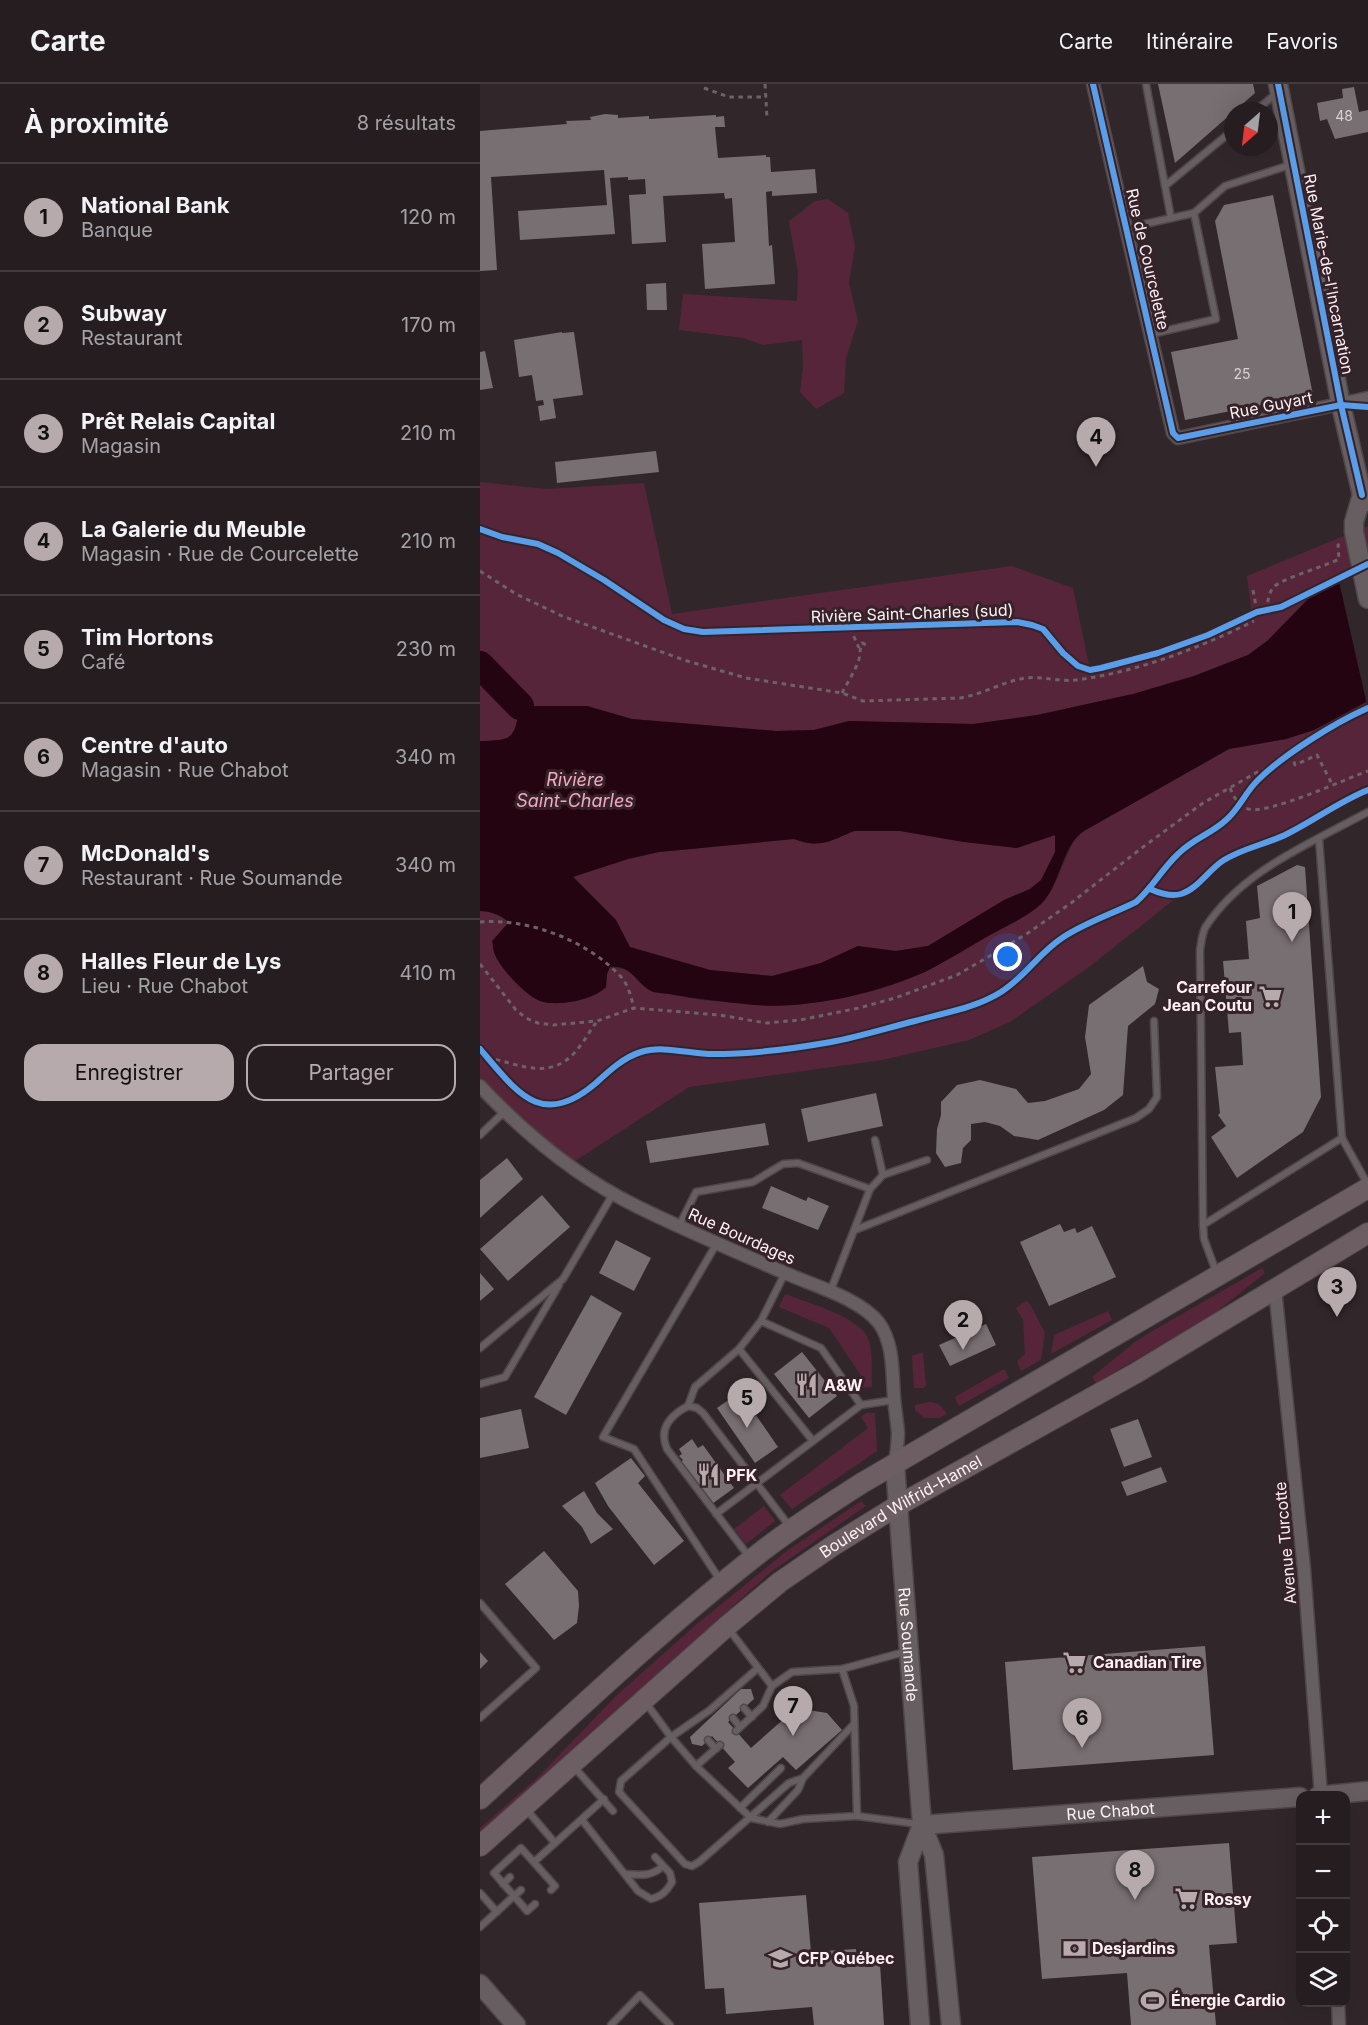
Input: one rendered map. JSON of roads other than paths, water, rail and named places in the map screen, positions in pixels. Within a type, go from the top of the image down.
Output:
[{"type":"main road","points":[[480,1799],[722,1583],[792,1530],[862,1483],[1368,1187]]},
{"type":"main road","name":"Boulevard Wilfrid-Hamel","points":[[480,1846],[727,1626],[780,1582],[897,1506],[1136,1373],[1368,1233]]},
{"type":"street","name":"Rue de Courcelette","points":[[1093,84],[1152,334],[1170,422],[1173,433],[1178,438]]},
{"type":"street","name":"Rue Marie-de-l'Incarnation","points":[[1279,88],[1341,405],[1365,499],[1354,522],[1354,532],[1368,598]]},
{"type":"street","name":"Rue Guyart","points":[[1178,438],[1368,398]]},
{"type":"street","name":"Rue Bourdages","points":[[480,1086],[504,1112],[569,1165],[614,1193],[679,1226],[852,1302],[878,1322],[888,1339],[892,1363],[898,1435],[895,1465]]},
{"type":"street","name":"Avenue Turcotte","points":[[1275,1288],[1304,1569],[1320,1791]]},
{"type":"street","name":"Rue Soumande","points":[[895,1465],[922,1825],[933,1855],[951,2025]]},
{"type":"street","points":[[1350,1792],[1368,1791]]},
{"type":"street","name":"Rue Chabot","points":[[922,1825],[1296,1797]]},
{"type":"street","name":"Rue Soumande","points":[[920,2025],[908,1862],[922,1825]]},
{"type":"street","points":[[480,1984],[516,2025]]},
{"type":"street","points":[[1338,2007],[1339,2025]]},
{"type":"lane","points":[[1146,84],[1171,218]]},
{"type":"lane","points":[[1265,102],[1279,88]]},
{"type":"lane","points":[[1165,186],[1224,137]]},
{"type":"lane","points":[[1127,228],[1194,213],[1225,186],[1294,164]]},
{"type":"lane","points":[[1152,334],[1215,319],[1194,213]]},
{"type":"lane","points":[[1217,1275],[1204,1239],[1203,1225],[1200,950],[1204,930],[1229,900],[1257,874],[1368,812]]},
{"type":"lane","points":[[1319,839],[1342,1138],[1368,1187]]},
{"type":"lane","points":[[855,1230],[1136,1118],[1149,1109],[1156,1097],[1154,1022]]},
{"type":"lane","points":[[480,1135],[504,1112]]},
{"type":"lane","points":[[1203,1225],[1342,1138]]},
{"type":"lane","points":[[875,1140],[883,1175]]},
{"type":"lane","points":[[830,1293],[870,1189],[883,1175],[927,1160]]},
{"type":"lane","points":[[679,1226],[696,1192],[753,1182],[783,1164],[798,1163],[870,1189]]},
{"type":"lane","points":[[480,1384],[505,1377],[614,1193]]},
{"type":"lane","points":[[717,1243],[603,1437],[634,1449],[722,1583]]},
{"type":"lane","points":[[688,1406],[695,1387],[739,1349],[761,1321],[785,1273]]},
{"type":"lane","points":[[480,1347],[563,1280]]},
{"type":"lane","points":[[761,1321],[821,1348],[861,1405]]},
{"type":"lane","points":[[739,1349],[813,1441]]},
{"type":"lane","points":[[716,1514],[861,1405],[894,1400]]},
{"type":"lane","points":[[752,1560],[667,1449],[663,1440],[667,1423],[675,1413],[688,1406],[697,1408],[703,1413],[792,1530]]},
{"type":"lane","points":[[480,1603],[536,1668],[480,1718]]},
{"type":"lane","points":[[727,1626],[772,1686]]},
{"type":"lane","points":[[733,1718],[738,1729],[763,1706],[772,1686],[792,1672],[842,1669],[908,1651]]},
{"type":"lane","points":[[758,1668],[732,1695],[696,1726],[671,1737],[621,1781],[619,1792],[685,1864],[692,1866],[751,1818],[789,1783],[803,1778]]},
{"type":"lane","points":[[842,1669],[854,1706],[856,1816]]},
{"type":"lane","points":[[644,1700],[696,1766],[751,1818],[780,1824],[803,1819],[856,1816],[922,1825]]},
{"type":"lane","points":[[744,1708],[752,1717]]},
{"type":"lane","points":[[768,1822],[798,1790],[803,1778],[854,1724]]},
{"type":"lane","points":[[696,1766],[718,1747],[708,1740]]},
{"type":"lane","points":[[572,1764],[613,1810]]},
{"type":"lane","points":[[740,1808],[781,1768]]},
{"type":"lane","points":[[530,1861],[555,1843],[604,1800]]},
{"type":"lane","points":[[524,1807],[555,1843]]},
{"type":"lane","points":[[582,1820],[638,1891],[651,1899],[666,1892],[672,1882],[669,1873],[656,1857]]},
{"type":"lane","points":[[534,1904],[526,1911],[494,1873],[521,1848],[539,1873],[555,1886],[551,1890]]},
{"type":"lane","points":[[625,1874],[656,1873],[663,1866]]},
{"type":"lane","points":[[503,1884],[510,1877]]},
{"type":"lane","points":[[480,1927],[521,1890]]},
{"type":"lane","points":[[480,1893],[497,1912]]},
{"type":"lane","points":[[611,2025],[640,1995],[670,2025]]},
{"type":"water","name":"Rivière Saint-Charles","points":[[1339,580],[1368,701],[1314,730],[1286,739],[1229,749],[1084,831],[1071,845],[1050,893],[1044,901],[1018,920],[927,971],[865,993],[820,1002],[775,1006],[732,1003],[655,992],[623,968],[610,967],[606,987],[593,996],[565,1003],[547,1003],[534,998],[521,988],[495,955],[492,941],[509,922],[495,914],[480,911],[480,741],[500,740],[510,736],[516,725],[520,706],[587,706],[632,719],[776,731],[814,730],[849,721],[973,724],[1037,715],[1133,694],[1194,676],[1248,655],[1267,641],[1308,599]],"holes":[[[854,831],[900,831],[1017,848],[1055,835],[1055,852],[1041,880],[1030,889],[1004,900],[928,946],[896,951],[858,946],[821,963],[772,976],[710,970],[630,947],[616,920],[573,877],[628,859],[659,852],[794,839],[818,844]]]},
{"type":"waterway","points":[[480,665],[520,706]]},
{"type":"place","name":"La Galerie du Meuble","points":[[1096,467]]},
{"type":"place","name":"National Bank","points":[[1292,942]]},
{"type":"place","name":"Carrefour Jean Coutu","points":[[1270,996]]},
{"type":"place","name":"Prêt Relais Capital","points":[[1337,1317]]},
{"type":"place","name":"Subway","points":[[963,1350]]},
{"type":"place","name":"A&W","points":[[806,1385]]},
{"type":"place","name":"Tim Hortons","points":[[747,1428]]},
{"type":"place","name":"PFK","points":[[708,1475]]},
{"type":"place","name":"Canadian Tire","points":[[1075,1662]]},
{"type":"place","name":"McDonald's","points":[[793,1736]]},
{"type":"place","name":"Centre d'auto","points":[[1082,1748]]},
{"type":"place","name":"Rossy","points":[[1186,1899]]},
{"type":"place","name":"Halles Fleur de Lys","points":[[1135,1900]]},
{"type":"place","name":"Desjardins","points":[[1074,1948]]},
{"type":"place","name":"CFP Québec","points":[[780,1958]]},
{"type":"place","name":"Énergie Cardio","points":[[1153,2000]]}]
